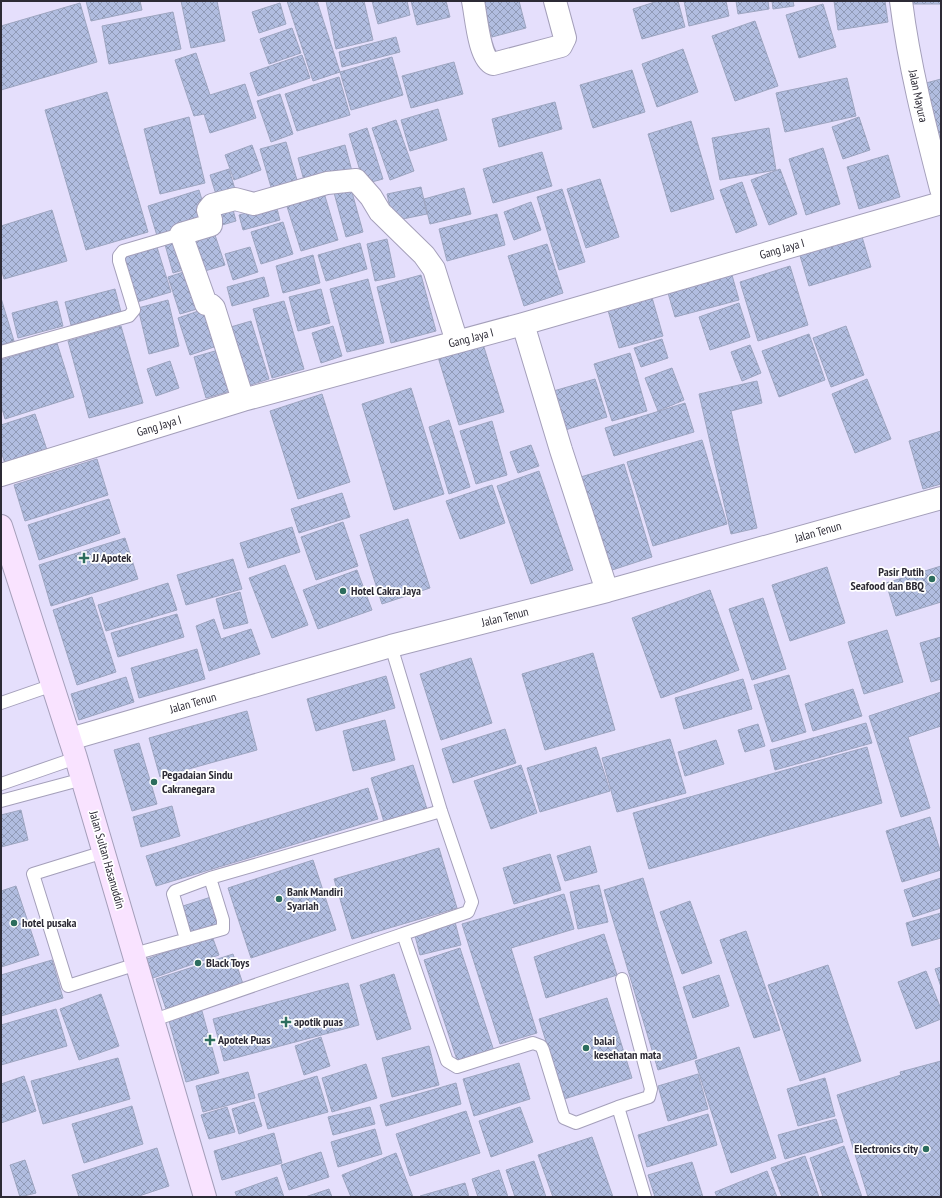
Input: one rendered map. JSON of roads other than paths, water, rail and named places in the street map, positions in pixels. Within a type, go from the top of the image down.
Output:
[{"type":"main road","name":"Jalan Sultan Hasanuddin","points":[[2,531],[83,778],[205,1197]]},
{"type":"street","points":[[474,1],[483,53],[488,62],[492,64],[564,44],[564,38],[555,1]]},
{"type":"street","name":"Jalan Mayura","points":[[901,1],[905,34],[919,103],[941,189]]},
{"type":"street","points":[[243,400],[214,308],[211,305],[206,304],[181,234],[211,225],[208,210],[212,204],[235,199],[254,204],[327,183],[356,180],[371,197],[380,212],[424,254],[434,269],[457,342]]},
{"type":"street","name":"Gang Jaya I","points":[[1,475],[243,400],[523,324],[941,203]]},
{"type":"street","points":[[523,324],[561,450],[607,591]]},
{"type":"street","name":"Jalan Tenun","points":[[73,748],[391,646],[607,591],[941,498]]},
{"type":"lane","points":[[1,352],[129,316],[134,310],[119,261],[120,253],[123,250],[181,234]]},
{"type":"lane","points":[[154,1020],[468,912],[471,908],[471,896],[441,811],[391,646]]},
{"type":"lane","points":[[1,703],[53,685]]},
{"type":"lane","points":[[1,784],[73,748]]},
{"type":"lane","points":[[1,801],[83,778]]},
{"type":"lane","points":[[186,939],[173,894],[175,891],[210,878],[441,811]]},
{"type":"lane","points":[[104,852],[33,874],[68,986],[186,939],[223,929],[224,920],[210,878]]},
{"type":"lane","points":[[402,934],[447,1061],[457,1067],[533,1043],[538,1044],[543,1050],[564,1118],[571,1122],[576,1123],[649,1097],[651,1089],[622,979]]},
{"type":"lane","points":[[618,1108],[645,1197]]},
{"type":"place","name":"JJ Apotek","points":[[84,558]]},
{"type":"place","name":"Pasir Putih Seafood dan BBQ","points":[[932,579]]},
{"type":"place","name":"Hotel Cakra Jaya","points":[[343,591]]},
{"type":"place","name":"Pegadaian Sindu Cakranegara","points":[[154,782]]},
{"type":"place","name":"Bank Mandiri Syariah","points":[[279,899]]},
{"type":"place","name":"hotel pusaka","points":[[14,923]]},
{"type":"place","name":"Black Toys","points":[[198,963]]},
{"type":"place","name":"apotik puas","points":[[286,1022]]},
{"type":"place","name":"Apotek Puas","points":[[210,1040]]},
{"type":"place","name":"balai kesehatan mata","points":[[586,1048]]},
{"type":"place","name":"Electronics city","points":[[926,1149]]}]
